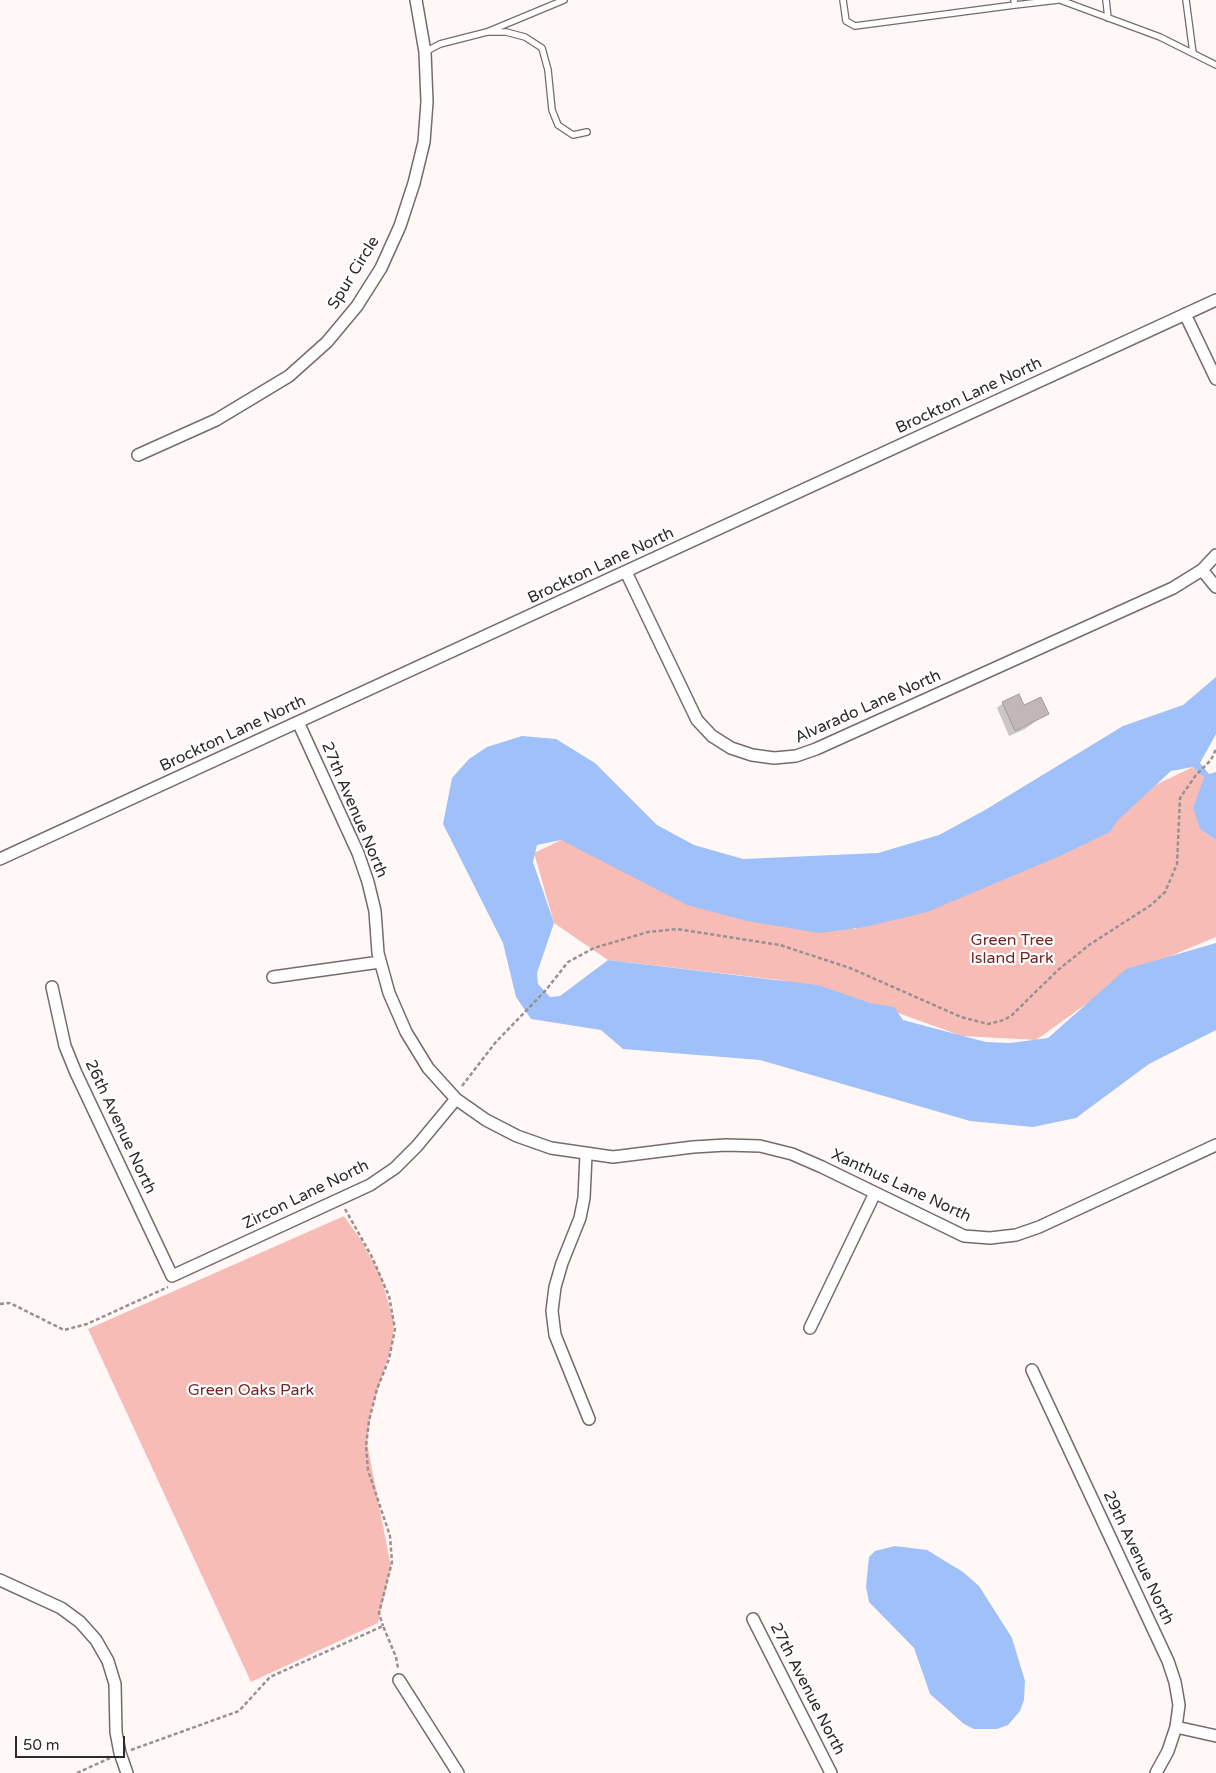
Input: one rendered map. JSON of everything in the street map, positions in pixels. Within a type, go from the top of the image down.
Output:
[{"type":"street","name":"Spur Circle","points":[[138,455],[216,420],[289,376],[327,342],[357,306],[381,268],[400,226],[414,183],[424,142],[427,102],[425,52],[416,0]]},
{"type":"street","name":"Brockton Lane North","points":[[0,859],[1216,300]]},
{"type":"street","points":[[1186,314],[1216,379]]},
{"type":"street","name":"Alvarado Lane North","points":[[626,572],[697,720],[712,736],[731,748],[752,756],[774,758],[796,756],[816,749],[1173,588],[1202,570],[1216,555]]},
{"type":"street","points":[[1202,570],[1216,587]]},
{"type":"street","name":"27th Avenue North","points":[[298,722],[358,853],[368,882],[375,911],[380,962],[389,993],[406,1032],[428,1068],[456,1098],[486,1120],[516,1136],[551,1148],[586,1154]]},
{"type":"street","points":[[273,977],[380,962]]},
{"type":"street","name":"26th Avenue North","points":[[52,987],[63,1037],[76,1073],[172,1276]]},
{"type":"street","name":"Zircon Lane North","points":[[172,1276],[370,1185],[395,1168],[406,1157],[456,1098]]},
{"type":"street","name":"Xanthus Lane North","points":[[586,1154],[612,1157],[693,1147],[726,1145],[760,1146],[792,1154],[815,1164],[964,1236],[990,1238],[1016,1235],[1039,1227],[1216,1145]]},
{"type":"street","points":[[586,1154],[584,1198],[580,1218],[562,1263],[555,1287],[552,1311],[555,1335],[589,1419]]},
{"type":"street","points":[[810,1328],[875,1193]]},
{"type":"street","name":"29th Avenue North","points":[[1032,1370],[1168,1661],[1175,1682],[1179,1705],[1176,1727],[1168,1751],[1156,1773]]},
{"type":"street","points":[[0,1580],[60,1608],[80,1622],[96,1640],[108,1661],[115,1684],[116,1732],[120,1753],[127,1773]]},
{"type":"street","name":"27th Avenue North","points":[[753,1619],[831,1773]]},
{"type":"street","points":[[399,1680],[458,1773]]},
{"type":"street","points":[[1176,1727],[1216,1736]]},
{"type":"lane","points":[[425,52],[440,44],[487,32],[564,0]]},
{"type":"lane","points":[[843,0],[846,20],[855,26],[1014,2],[1059,0],[1160,37],[1216,65]]},
{"type":"lane","points":[[1106,0],[1108,18]]},
{"type":"lane","points":[[1186,0],[1193,53]]},
{"type":"lane","points":[[487,32],[506,32],[525,37],[542,48],[548,70],[552,110],[558,125],[572,134],[586,132]]},
{"type":"path","points":[[462,1084],[495,1043],[546,990],[568,962],[594,948],[648,932],[677,929],[780,945],[850,968],[961,1017],[980,1022],[995,1022],[1012,1015],[1058,970],[1089,945],[1151,905],[1165,892],[1177,864],[1180,798],[1216,749]]},
{"type":"path","points":[[345,1210],[372,1257],[389,1296],[395,1329],[389,1359],[377,1389],[369,1421],[366,1446],[368,1470],[390,1536],[392,1562],[379,1613],[396,1657],[399,1680]]},
{"type":"path","points":[[0,1304],[10,1303],[64,1330],[87,1324],[176,1284],[172,1276]]},
{"type":"path","points":[[77,1773],[120,1753],[239,1712],[270,1678],[383,1626]]},
{"type":"green space","name":"Green Tree Island Park","points":[[1193,767],[1204,778],[1200,829],[1216,840],[1216,937],[1168,957],[1089,1002],[1036,1040],[962,1036],[870,1003],[780,980],[608,960],[554,923],[534,853],[561,840],[855,929]]},
{"type":"green space","name":"Green Oaks Park","points":[[344,1216],[361,1240],[380,1274],[394,1322],[392,1345],[371,1411],[367,1443],[391,1567],[378,1623],[251,1682],[88,1329]]},
{"type":"water","points":[[1216,677],[1216,734],[1200,763],[1209,774],[1216,772],[1216,840],[1200,829],[1193,808],[1204,778],[1193,767],[1171,771],[1117,821],[1110,832],[1060,856],[927,912],[865,927],[819,933],[747,921],[687,905],[561,840],[537,845],[533,862],[554,923],[537,973],[538,984],[550,997],[560,996],[608,960],[818,985],[870,1003],[894,1007],[903,1020],[986,1042],[1010,1043],[1048,1038],[1126,969],[1216,943],[1216,1030],[1149,1064],[1076,1118],[1033,1127],[970,1121],[760,1060],[623,1049],[601,1030],[531,1019],[516,997],[503,943],[443,824],[452,778],[469,759],[487,747],[522,736],[556,739],[595,763],[657,825],[694,845],[743,859],[878,853],[939,835],[985,810],[1123,726],[1183,705]]},
{"type":"water","points":[[895,1546],[927,1550],[963,1572],[979,1586],[1012,1638],[1025,1681],[1024,1700],[1020,1711],[1008,1725],[997,1729],[974,1729],[964,1724],[930,1694],[914,1648],[869,1602],[866,1587],[869,1557],[875,1551]]},
{"type":"building","points":[[1019,694],[1024,705],[1041,697],[1049,714],[1015,731],[1002,702]]}]
